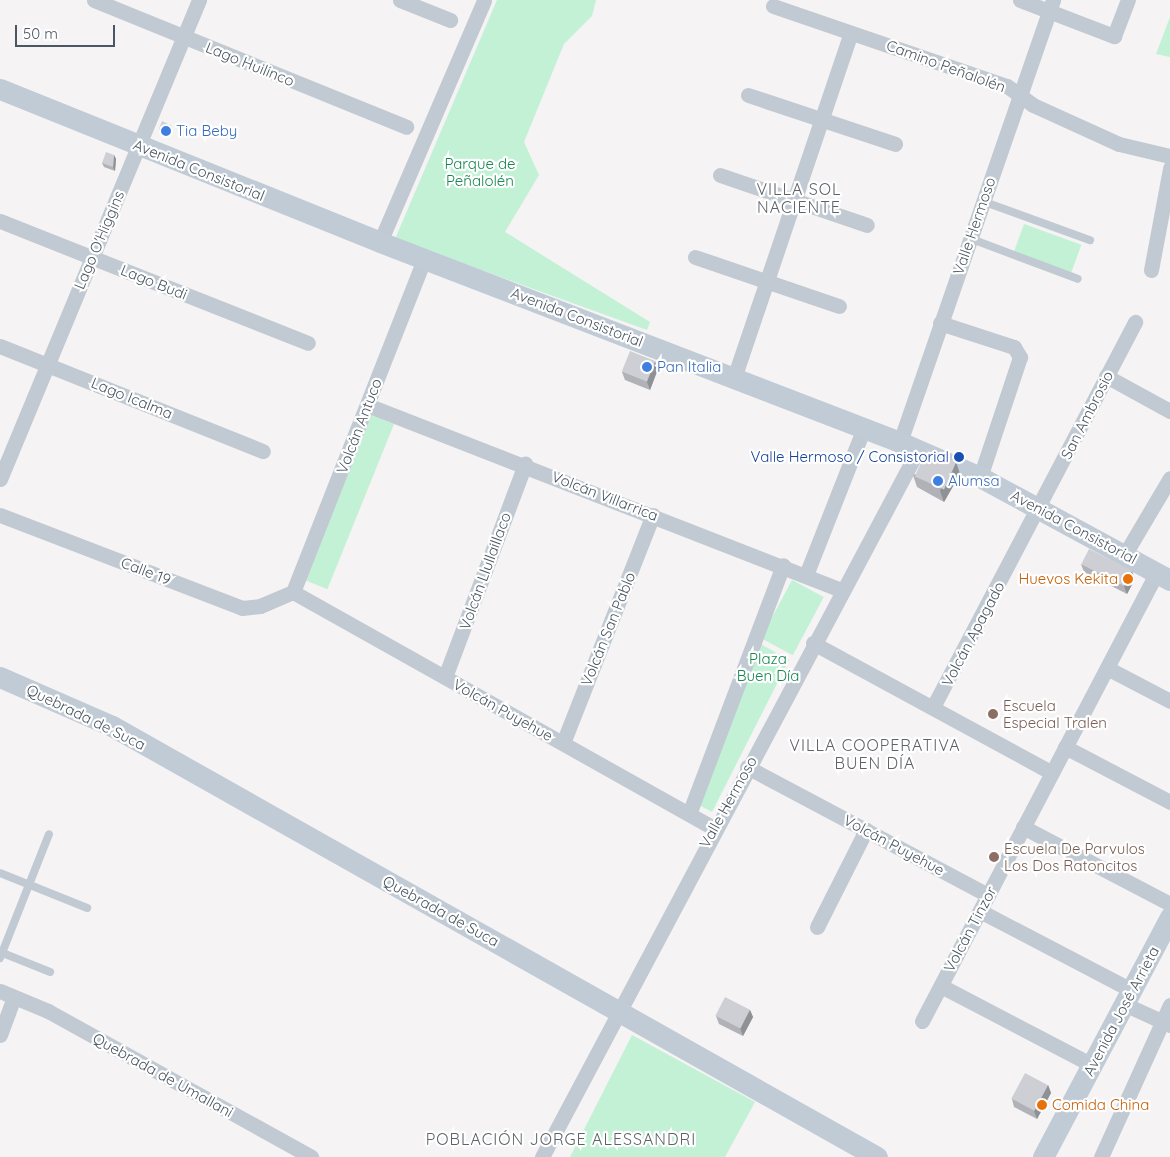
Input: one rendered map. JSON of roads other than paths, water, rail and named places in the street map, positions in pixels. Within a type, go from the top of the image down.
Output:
[{"type":"street","name":"Lago Huilinco","points":[[94,0],[406,127]]},
{"type":"street","name":"Lago O'Higgins","points":[[0,479],[199,0]]},
{"type":"street","points":[[400,0],[450,20]]},
{"type":"street","points":[[380,242],[484,0]]},
{"type":"street","points":[[1020,0],[1051,6],[1114,36],[1128,0]]},
{"type":"street","name":"Camino Peñalolén","points":[[773,6],[1006,86],[1018,95],[1119,144],[1170,156]]},
{"type":"street","name":"Valle Hermoso","points":[[542,1157],[713,828],[841,590],[909,446],[940,323],[1018,95],[1051,6]]},
{"type":"street","points":[[734,378],[851,33]]},
{"type":"street","name":"Avenida Consistorial","points":[[0,89],[380,242],[909,446],[980,477],[1163,576]]},
{"type":"street","points":[[748,95],[894,144]]},
{"type":"street","points":[[1151,270],[1170,168]]},
{"type":"street","points":[[720,175],[867,225]]},
{"type":"street","name":"Lago Budi","points":[[0,221],[308,343]]},
{"type":"street","points":[[695,257],[839,306]]},
{"type":"street","name":"Volcán Antuco","points":[[293,592],[424,259]]},
{"type":"street","name":"San Ambrosio","points":[[1041,509],[1106,376],[1135,322]]},
{"type":"street","points":[[940,323],[1014,347],[1020,357],[980,477]]},
{"type":"street","name":"Lago Icalma","points":[[0,346],[263,451]]},
{"type":"street","points":[[1106,376],[1170,411]]},
{"type":"street","name":"Volcán Villarrica","points":[[367,405],[525,464],[783,565],[841,590]]},
{"type":"street","points":[[806,575],[864,428]]},
{"type":"street","name":"Volcán Llullaillaco","points":[[445,678],[525,464]]},
{"type":"street","points":[[1125,554],[1170,478]]},
{"type":"street","name":"Volcán Apagado","points":[[933,707],[1041,509]]},
{"type":"street","name":"Calle 19","points":[[0,515],[242,608],[260,606],[293,592]]},
{"type":"street","name":"Volcán San Pablo","points":[[562,743],[653,515]]},
{"type":"street","name":"Valle Hermoso","points":[[689,814],[783,565]]},
{"type":"street","name":"Volcán Tinzor","points":[[922,1021],[1107,668],[1163,576]]},
{"type":"street","name":"Volcán Puyehue","points":[[293,592],[713,828]]},
{"type":"street","points":[[813,643],[1052,773]]},
{"type":"street","points":[[1107,668],[1170,702]]},
{"type":"street","name":"Quebrada de Suca","points":[[0,677],[112,726],[876,1157]]},
{"type":"street","points":[[1065,747],[1170,802]]},
{"type":"street","name":"Volcán Puyehue","points":[[747,767],[988,895]]},
{"type":"street","points":[[1023,827],[1170,904]]},
{"type":"street","points":[[817,927],[866,830]]},
{"type":"street","points":[[980,911],[1128,997],[1166,1023]]},
{"type":"street","name":"Avenida José Arrieta","points":[[1043,1157],[1170,917]]},
{"type":"street","points":[[940,986],[1092,1065]]},
{"type":"street","name":"Quebrada de Umallani","points":[[0,1035],[7,994],[48,1011],[311,1157]]},
{"type":"street","points":[[1101,1157],[1166,1023],[1170,1005]]},
{"type":"lane","points":[[982,201],[1090,240]]},
{"type":"lane","points":[[969,238],[1078,279]]},
{"type":"lane","points":[[49,834],[1,954],[50,972]]},
{"type":"lane","points":[[0,873],[87,908]]},
{"type":"place","name":"Tia Beby","points":[[166,131]]},
{"type":"place","name":"Pan Italia","points":[[647,367]]},
{"type":"place","name":"Valle Hermoso / Consistorial","points":[[959,457]]},
{"type":"place","name":"Alumsa","points":[[938,481]]},
{"type":"place","name":"Huevos Kekita","points":[[1128,579]]},
{"type":"place","name":"Escuela Especial Tralen","points":[[993,714]]},
{"type":"place","name":"Escuela De Parvulos Los Dos Ratoncitos","points":[[994,857]]},
{"type":"place","name":"Comida China","points":[[1042,1105]]},
{"type":"district","name":"VILLA SOL NACIENTE","points":[[799,198]]},
{"type":"district","name":"VILLA COOPERATIVA BUEN DÍA","points":[[875,754]]},
{"type":"district","name":"POBLACIÓN JORGE ALESSANDRI","points":[[561,1139]]},
{"type":"park label","name":"Parque de Peñalolén","points":[[480,172]]},
{"type":"park label","name":"Plaza Buen Día","points":[[768,666]]}]
